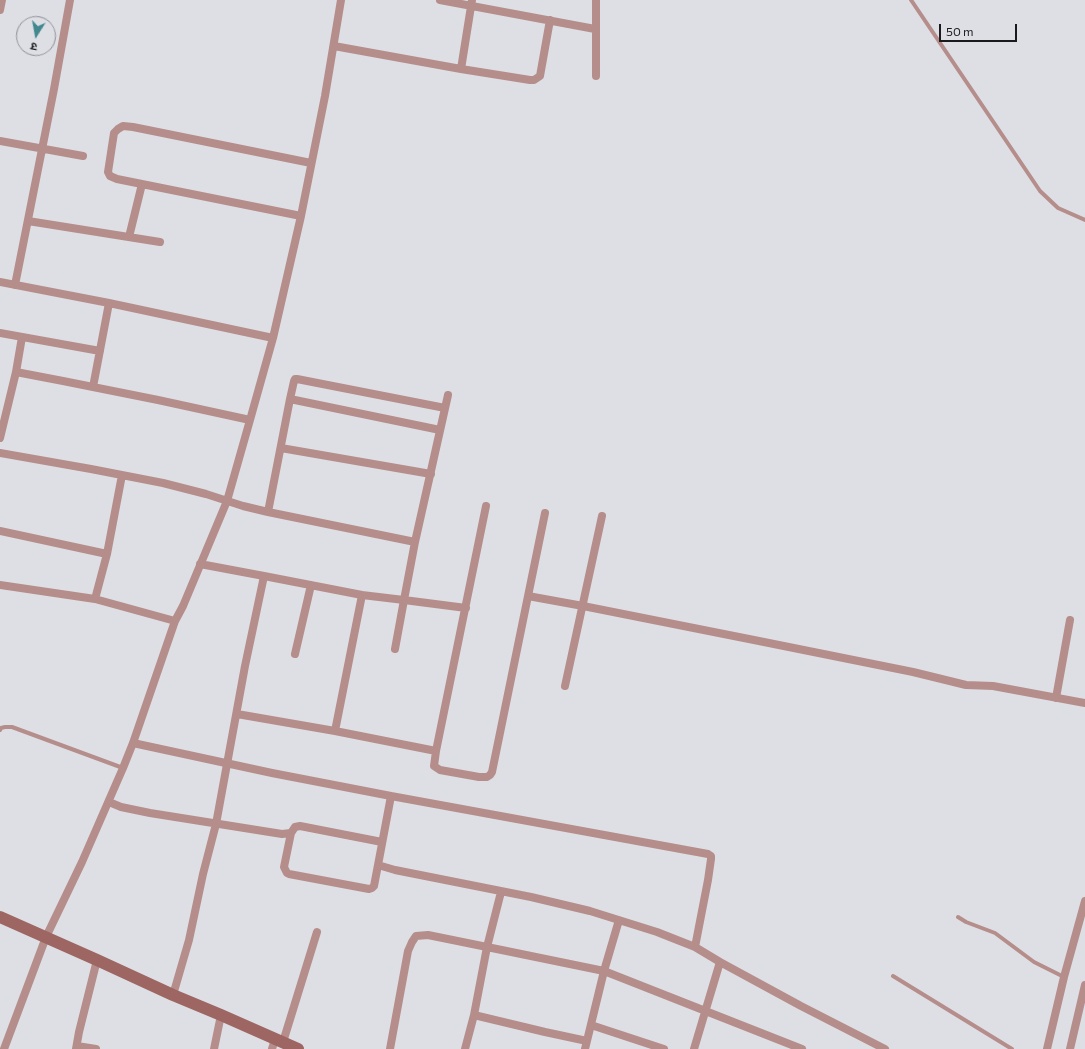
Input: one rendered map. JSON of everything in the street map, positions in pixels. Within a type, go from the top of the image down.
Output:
[{"type":"street","points":[[0,10],[2,0]]},
{"type":"street","points":[[15,285],[70,0]]},
{"type":"street","points":[[4,1049],[46,937],[82,862],[123,768],[175,621],[183,606],[227,501],[273,338],[301,216],[325,96],[341,0]]},
{"type":"street","points":[[440,0],[472,3],[595,29]]},
{"type":"street","points":[[596,0],[596,76]]},
{"type":"street","points":[[461,69],[472,3]]},
{"type":"street","points":[[334,46],[530,80],[538,79],[540,76],[550,20]]},
{"type":"street","points":[[301,216],[117,179],[110,176],[108,172],[114,133],[118,128],[123,126],[133,127],[311,163]]},
{"type":"street","points":[[0,141],[83,156]]},
{"type":"street","points":[[129,236],[142,184]]},
{"type":"street","points":[[28,221],[160,242]]},
{"type":"street","points":[[0,282],[109,303],[273,338]]},
{"type":"street","points":[[93,387],[109,303]]},
{"type":"street","points":[[0,333],[100,351]]},
{"type":"street","points":[[0,438],[16,372],[22,337]]},
{"type":"street","points":[[16,372],[250,420]]},
{"type":"street","points":[[268,512],[295,379],[445,408]]},
{"type":"street","points":[[395,649],[415,542],[448,395]]},
{"type":"street","points":[[290,399],[440,430]]},
{"type":"street","points":[[281,448],[431,474]]},
{"type":"street","points":[[0,453],[91,468],[163,483],[268,512],[415,542]]},
{"type":"street","points":[[95,599],[107,554],[122,475]]},
{"type":"street","points":[[486,506],[434,766],[440,770],[479,777],[487,777],[492,772],[545,513]]},
{"type":"street","points":[[565,686],[602,516]]},
{"type":"street","points":[[0,531],[107,554]]},
{"type":"street","points":[[200,564],[362,595],[466,608]]},
{"type":"street","points":[[173,995],[189,940],[203,874],[216,824],[245,666],[264,576]]},
{"type":"street","points":[[0,585],[95,599],[175,621]]},
{"type":"street","points":[[295,654],[311,585]]},
{"type":"street","points":[[335,731],[362,595]]},
{"type":"street","points":[[528,596],[905,671],[966,685],[993,686],[1085,703]]},
{"type":"street","points":[[1056,698],[1070,620]]},
{"type":"street","points":[[237,714],[335,731],[436,751]]},
{"type":"street","points":[[133,743],[227,764],[391,796],[708,854],[712,858],[695,947]]},
{"type":"street","points":[[382,842],[300,826],[295,827],[291,833],[284,867],[289,874],[368,889],[372,888],[374,886],[391,796]]},
{"type":"street","points":[[108,802],[121,807],[150,813],[282,834],[291,833]]},
{"type":"street","points":[[378,865],[395,870],[560,904],[657,932],[695,947],[800,1006],[885,1049]]},
{"type":"street","points":[[465,1049],[474,1015],[487,947],[501,892]]},
{"type":"street","points":[[1047,1049],[1064,977],[1085,901]]},
{"type":"street","points":[[0,917],[221,1015],[277,1043],[298,1049]]},
{"type":"street","points":[[474,1015],[538,1030],[586,1045],[604,971],[619,920]]},
{"type":"street","points":[[277,1043],[317,932]]},
{"type":"street","points":[[390,1049],[408,951],[416,936],[428,935],[604,971],[802,1049]]},
{"type":"street","points":[[96,1049],[76,1047],[97,960]]},
{"type":"street","points":[[694,1049],[720,962]]},
{"type":"street","points":[[1070,1049],[1085,985]]},
{"type":"street","points":[[214,1049],[221,1015]]},
{"type":"street","points":[[591,1025],[664,1049]]},
{"type":"lane","points":[[911,0],[1040,191],[1058,208],[1085,220]]},
{"type":"lane","points":[[0,730],[1,728],[5,727],[12,727],[123,768]]},
{"type":"lane","points":[[958,917],[966,922],[995,933],[1034,962],[1064,977]]},
{"type":"lane","points":[[893,976],[1012,1049]]}]
